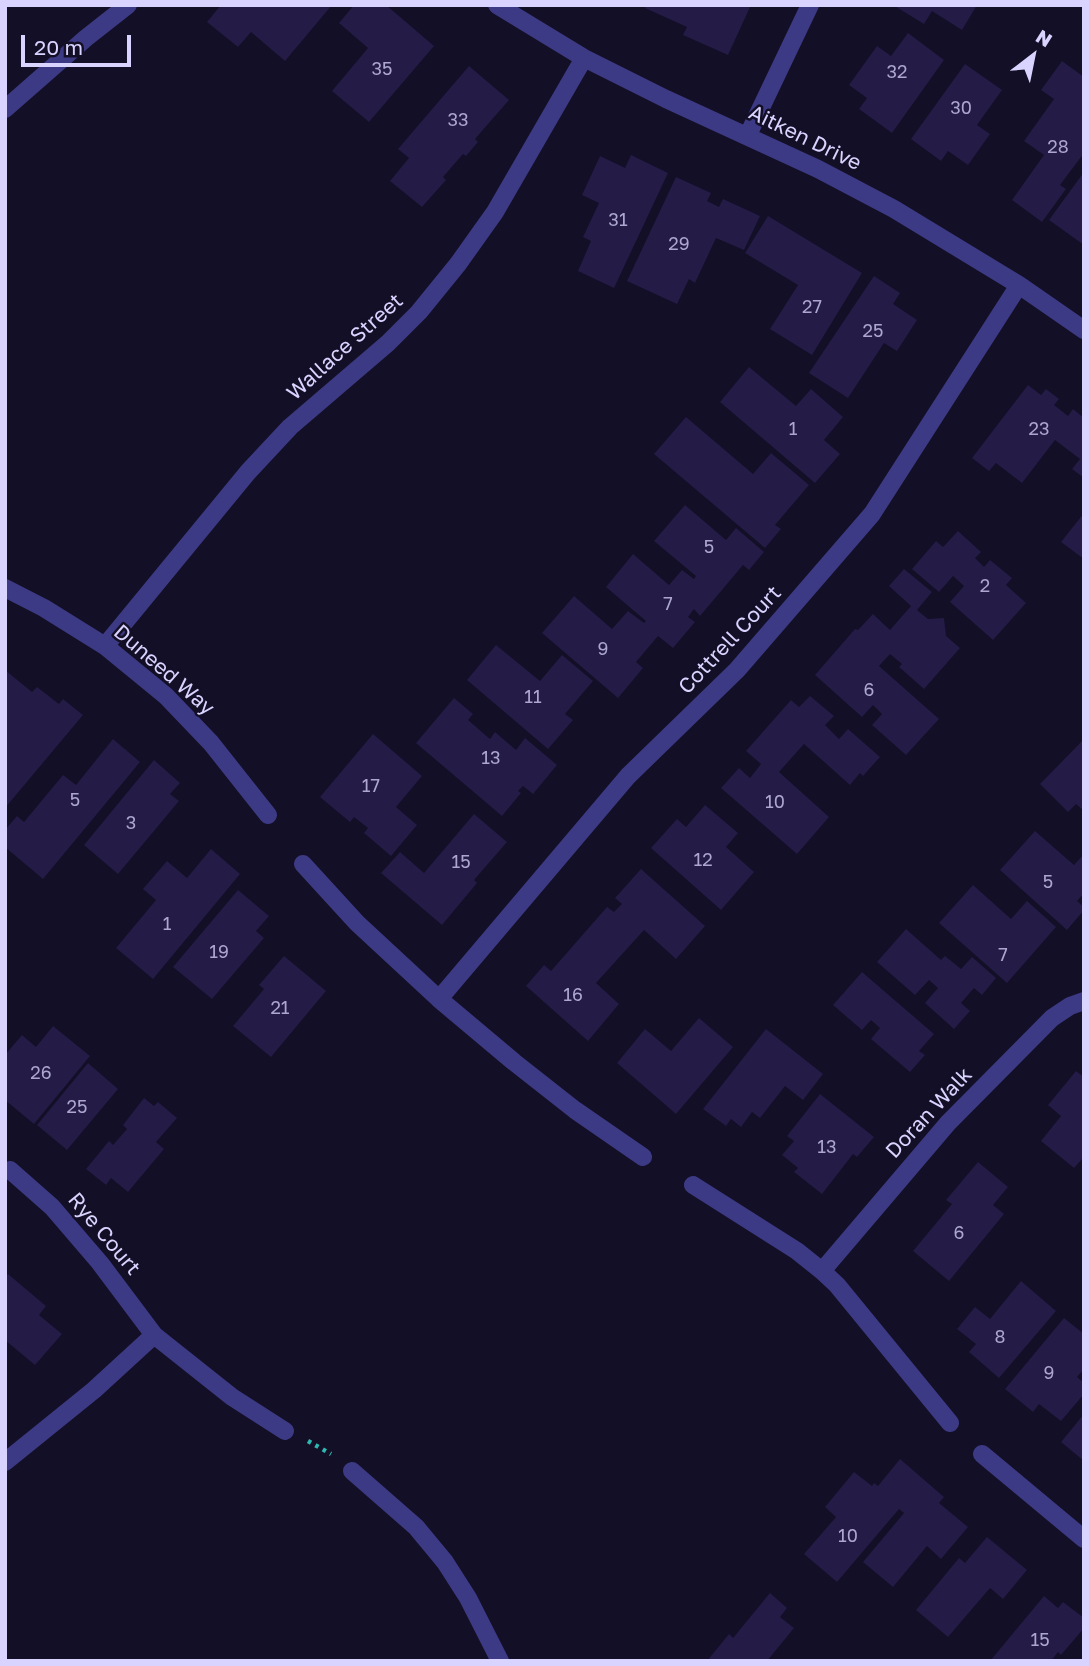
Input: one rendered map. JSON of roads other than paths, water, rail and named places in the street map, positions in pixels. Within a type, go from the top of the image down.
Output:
[{"type":"street","points":[[5,109],[86,37],[128,5]]},
{"type":"street","name":"Aitken Drive","points":[[496,5],[584,58],[666,99],[748,135],[894,209],[1019,285],[1084,330]]},
{"type":"street","points":[[748,135],[810,5]]},
{"type":"street","name":"Wallace Street","points":[[106,646],[248,472],[290,427],[411,319],[458,264],[495,212],[584,58]]},
{"type":"street","name":"Cottrell Court","points":[[439,999],[628,776],[737,670],[872,514],[1019,285]]},
{"type":"street","name":"Duneed Way","points":[[5,588],[106,646],[166,696],[211,743],[268,815]]},
{"type":"street","points":[[303,864],[357,923],[439,999],[555,1094],[643,1157]]},
{"type":"street","name":"Doran Walk","points":[[822,1271],[947,1123],[1052,1018],[1070,1006],[1084,1001]]},
{"type":"street","name":"Rye Court","points":[[10,1170],[52,1207],[100,1262],[155,1335],[232,1397],[285,1431]]},
{"type":"street","points":[[694,1185],[797,1251],[838,1285],[950,1423]]},
{"type":"street","points":[[5,1462],[94,1391],[155,1335]]},
{"type":"street","points":[[982,1454],[1084,1539]]},
{"type":"street","points":[[352,1471],[416,1527],[445,1562],[468,1598],[500,1661]]}]
